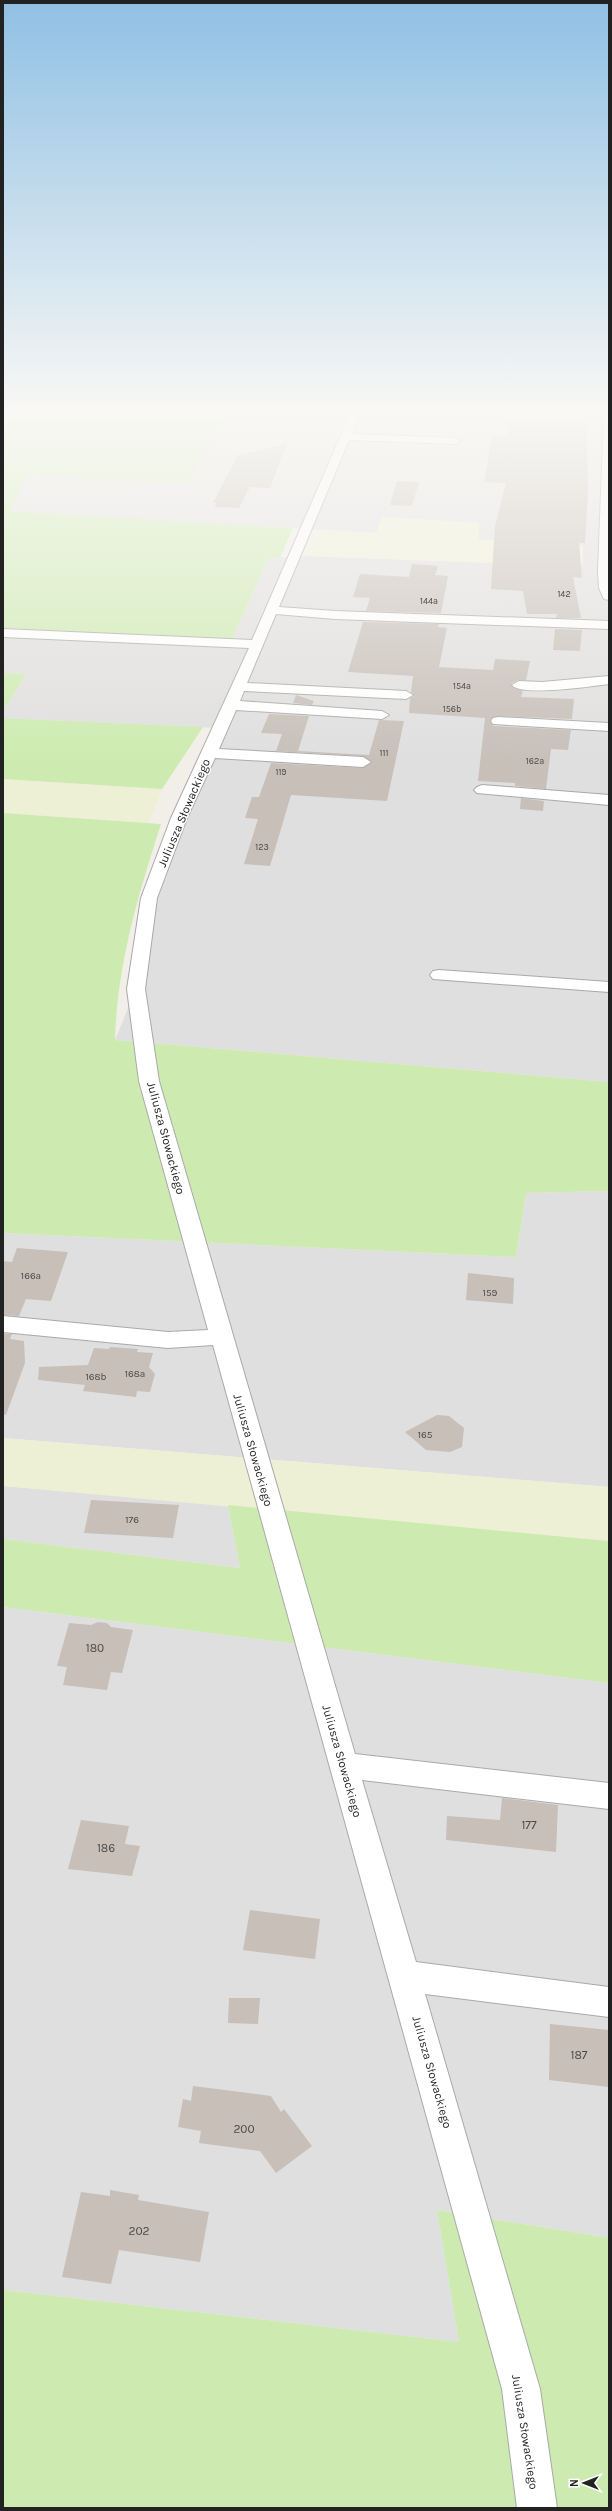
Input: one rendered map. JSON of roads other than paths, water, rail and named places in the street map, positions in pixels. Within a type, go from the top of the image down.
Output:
[{"type":"street","name":"Juliusza Słowackiego","points":[[306,529],[209,753],[179,818],[149,898],[136,989],[149,1081],[343,1766],[405,1976],[521,2389],[536,2508]]},
{"type":"street","points":[[607,529],[606,569],[608,589]]},
{"type":"street","points":[[271,610],[366,616],[609,625]]},
{"type":"street","points":[[3,633],[256,644]]},
{"type":"street","points":[[519,685],[542,686],[609,680]]},
{"type":"street","points":[[234,696],[406,695]]},
{"type":"street","points":[[234,696],[382,715]]},
{"type":"street","points":[[498,720],[609,727]]},
{"type":"street","points":[[209,753],[363,762]]},
{"type":"street","points":[[482,790],[609,800]]},
{"type":"street","points":[[439,975],[609,987]]},
{"type":"street","points":[[3,1324],[168,1340],[221,1337]]},
{"type":"street","points":[[343,1766],[609,1796]]},
{"type":"street","points":[[405,1976],[609,2002]]}]
